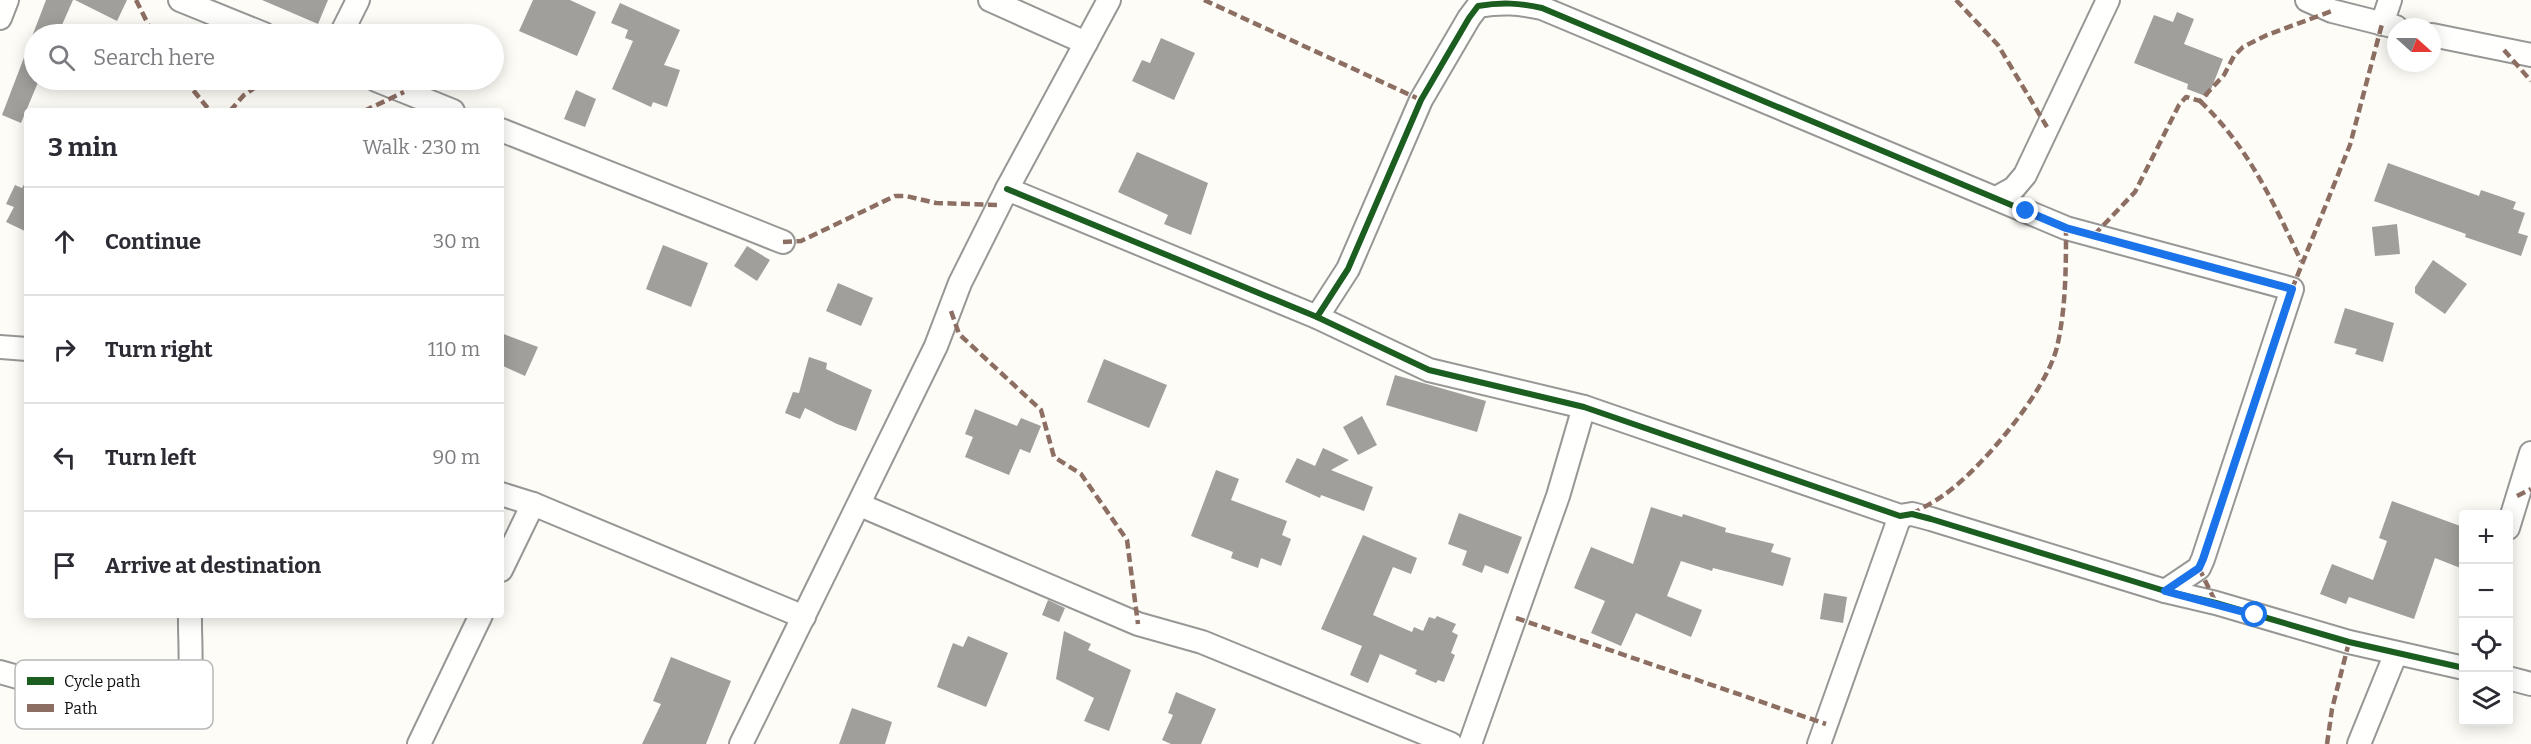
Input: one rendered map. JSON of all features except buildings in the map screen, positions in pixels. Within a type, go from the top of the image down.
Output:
[{"type":"street","points":[[0,18],[7,0]]},
{"type":"street","points":[[180,0],[239,24]]},
{"type":"street","points":[[345,24],[358,0]]},
{"type":"street","points":[[990,0],[1086,44]]},
{"type":"street","points":[[741,744],[936,346],[960,283],[1007,189],[1109,0]]},
{"type":"street","points":[[1996,198],[2014,188],[2025,175],[2108,0]]},
{"type":"street","points":[[2307,0],[2332,11],[2387,25]]},
{"type":"street","points":[[2389,18],[2390,0]]},
{"type":"street","points":[[1317,316],[1348,269],[1421,99],[1478,6],[1518,2],[1542,8],[2066,228],[2292,289],[2203,559],[2199,568],[2165,591]]},
{"type":"street","points":[[2441,37],[2531,56]]},
{"type":"street","points":[[401,90],[446,108]]},
{"type":"street","points":[[504,134],[783,242]]},
{"type":"street","points":[[1007,189],[1317,316],[1430,370],[1584,407],[1900,516],[1912,514],[1931,519],[2165,591],[2396,653],[2459,667]]},
{"type":"street","points":[[0,347],[24,349]]},
{"type":"street","points":[[1470,744],[1554,507],[1584,407]]},
{"type":"street","points":[[2513,512],[2531,453]]},
{"type":"street","points":[[504,495],[532,504],[804,617]]},
{"type":"street","points":[[504,564],[532,504]]},
{"type":"street","points":[[860,505],[1137,624],[1199,641],[1451,744]]},
{"type":"street","points":[[1820,744],[1900,516]]},
{"type":"street","points":[[189,618],[189,660]]},
{"type":"street","points":[[419,744],[480,618]]},
{"type":"street","points":[[2359,744],[2396,653]]},
{"type":"street","points":[[0,672],[15,676]]},
{"type":"street","points":[[2513,679],[2531,684]]},
{"type":"marked path","points":[[136,0],[148,24]]},
{"type":"marked path","points":[[1204,0],[1421,100]]},
{"type":"marked path","points":[[1956,0],[1998,45],[2047,127]]},
{"type":"marked path","points":[[2094,235],[2135,192],[2179,105],[2186,97],[2200,101],[2224,75],[2234,56],[2243,47],[2267,35],[2332,11]]},
{"type":"marked path","points":[[2292,289],[2350,145],[2382,24]]},
{"type":"marked path","points":[[2504,50],[2531,81]]},
{"type":"marked path","points":[[193,90],[208,108]]},
{"type":"marked path","points":[[233,108],[251,90]]},
{"type":"marked path","points":[[370,108],[404,92]]},
{"type":"marked path","points":[[2200,101],[2232,136],[2258,176],[2301,261]]},
{"type":"marked path","points":[[783,242],[801,241],[895,196],[906,196],[936,203],[999,205]]},
{"type":"marked path","points":[[1912,514],[1959,483],[1993,449],[2026,407],[2051,365],[2057,347],[2062,317],[2066,228]]},
{"type":"marked path","points":[[951,311],[959,334],[1041,410],[1054,457],[1081,474],[1127,540],[1138,624]]},
{"type":"marked path","points":[[2517,496],[2531,489]]},
{"type":"marked path","points":[[2199,568],[2216,603]]},
{"type":"marked path","points":[[1516,618],[1826,724]]},
{"type":"marked path","points":[[2327,744],[2332,709],[2349,642]]},
{"type":"cycle path","points":[[1317,317],[1348,269],[1421,100],[1469,18],[1478,6],[1510,4],[1542,8],[2066,228],[2292,289],[2203,559],[2199,568],[2165,591]]},
{"type":"cycle path","points":[[1007,189],[1317,317],[1429,370],[1584,407],[1900,516],[1912,514],[1931,519],[2165,591],[2216,603],[2349,642],[2459,667]]},
{"type":"route","points":[[2026,211],[2066,228],[2292,289],[2203,559],[2199,568],[2165,591],[2255,615]]}]
